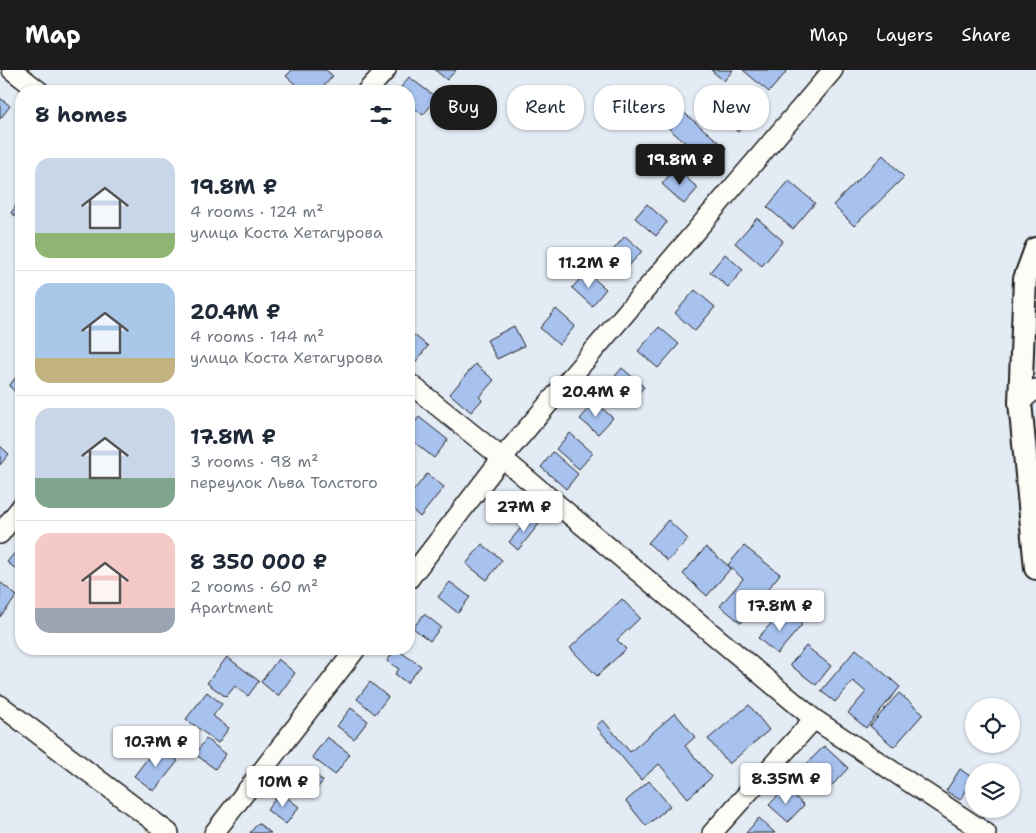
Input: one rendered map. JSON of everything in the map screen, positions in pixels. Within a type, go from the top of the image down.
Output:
[{"type":"street","points":[[12,70],[31,85]]},
{"type":"street","points":[[372,85],[386,70]]},
{"type":"street","points":[[415,572],[502,458],[833,70]]},
{"type":"street","points":[[1036,249],[1026,279],[1028,396],[1036,568]]},
{"type":"street","points":[[415,388],[502,458],[814,719],[986,833]]},
{"type":"street","points":[[0,534],[15,515]]},
{"type":"street","points":[[214,833],[351,655]]},
{"type":"street","points":[[0,706],[169,833]]},
{"type":"street","points":[[712,833],[814,719]]},
{"type":"building","points":[[292,70],[326,70],[333,76],[325,85],[296,85],[286,76]]},
{"type":"building","points":[[435,70],[456,70],[447,80]]},
{"type":"building","points":[[711,70],[733,70],[724,81]]},
{"type":"building","points":[[743,70],[787,71],[769,92],[769,85],[761,85]]},
{"type":"building","points":[[409,77],[430,93],[430,106],[423,115],[415,109],[415,85],[403,85]]},
{"type":"building","points":[[0,98],[10,106],[0,119]]},
{"type":"building","points":[[684,113],[694,121],[694,130],[705,130],[726,148],[712,165],[670,130],[684,130]]},
{"type":"building","points":[[883,155],[904,177],[854,226],[833,205]]},
{"type":"building","points":[[675,168],[698,188],[684,204],[662,184]]},
{"type":"building","points":[[789,181],[815,203],[793,229],[767,207]]},
{"type":"building","points":[[647,204],[667,222],[656,236],[635,218]]},
{"type":"building","points":[[15,207],[15,216],[11,213]]},
{"type":"building","points":[[757,218],[783,241],[762,266],[735,243]]},
{"type":"building","points":[[625,236],[642,251],[626,269],[609,255]]},
{"type":"building","points":[[725,254],[743,270],[728,287],[710,272]]},
{"type":"building","points":[[586,272],[606,289],[592,306],[572,288]]},
{"type":"building","points":[[695,290],[715,307],[695,331],[675,313]]},
{"type":"building","points":[[556,309],[575,326],[559,345],[540,328]]},
{"type":"building","points":[[514,326],[524,346],[497,359],[487,340]]},
{"type":"building","points":[[659,327],[679,344],[658,368],[638,351]]},
{"type":"building","points":[[415,336],[428,346],[415,362]]},
{"type":"building","points":[[475,364],[494,380],[479,397],[482,400],[471,412],[450,394]]},
{"type":"building","points":[[622,368],[644,387],[627,407],[605,388]]},
{"type":"building","points":[[15,378],[15,392],[9,386]]},
{"type":"building","points":[[595,402],[613,418],[598,434],[580,419]]},
{"type":"building","points":[[419,417],[448,440],[434,458],[415,443],[415,422]]},
{"type":"building","points":[[570,433],[593,453],[579,469],[556,449]]},
{"type":"building","points":[[0,446],[9,454],[0,465]]},
{"type":"building","points":[[553,452],[578,474],[566,489],[541,467]]},
{"type":"building","points":[[427,474],[444,487],[420,517],[415,512],[415,489]]},
{"type":"building","points":[[531,516],[539,524],[518,550],[509,542]]},
{"type":"building","points":[[668,520],[688,539],[668,561],[648,543]]},
{"type":"building","points":[[482,544],[502,560],[487,580],[466,564]]},
{"type":"building","points":[[744,546],[780,574],[741,623],[720,606],[743,579],[728,565]]},
{"type":"building","points":[[706,547],[731,568],[707,596],[683,574]]},
{"type":"building","points":[[15,553],[15,568],[7,562]]},
{"type":"building","points":[[0,582],[15,594],[15,598],[0,617]]},
{"type":"building","points":[[450,582],[470,597],[458,613],[438,597]]},
{"type":"building","points":[[622,599],[640,618],[617,640],[626,649],[597,676],[570,648]]},
{"type":"building","points":[[784,609],[802,625],[777,654],[758,638]]},
{"type":"building","points":[[424,614],[441,627],[430,641],[415,630],[415,625]]},
{"type":"building","points":[[806,646],[831,666],[816,685],[790,665]]},
{"type":"building","points":[[856,649],[900,687],[866,728],[848,713],[866,692],[853,681],[835,702],[821,691]]},
{"type":"building","points":[[392,655],[405,655],[421,666],[407,683],[395,674],[399,669],[387,661]]},
{"type":"building","points":[[227,657],[259,681],[248,696],[235,686],[226,697],[207,683]]},
{"type":"building","points":[[278,659],[295,673],[278,696],[261,682]]},
{"type":"building","points":[[370,682],[388,697],[375,714],[357,699]]},
{"type":"building","points":[[207,692],[222,704],[213,716],[229,728],[218,743],[186,719]]},
{"type":"building","points":[[899,693],[923,714],[894,747],[870,726]]},
{"type":"building","points":[[749,705],[769,730],[729,764],[708,739]]},
{"type":"building","points":[[351,708],[368,721],[354,739],[337,726]]},
{"type":"building","points":[[675,713],[695,737],[685,746],[712,777],[688,798],[659,764],[641,780],[596,726],[603,720],[630,752]]},
{"type":"building","points":[[327,737],[350,754],[335,775],[312,757]]},
{"type":"building","points":[[206,739],[226,754],[215,769],[195,754]]},
{"type":"building","points":[[158,745],[178,761],[154,791],[134,776]]},
{"type":"building","points":[[824,746],[848,768],[826,792],[801,770]]},
{"type":"building","points":[[307,768],[323,781],[310,797],[294,785]]},
{"type":"building","points":[[960,769],[965,773],[965,792],[960,800],[946,791]]},
{"type":"building","points":[[649,781],[670,806],[646,826],[626,801]]},
{"type":"building","points":[[785,788],[804,805],[788,822],[769,805]]},
{"type":"building","points":[[280,792],[299,807],[286,824],[267,810]]},
{"type":"building","points":[[759,818],[775,833],[746,833]]},
{"type":"building","points":[[258,823],[271,833],[250,833]]}]
